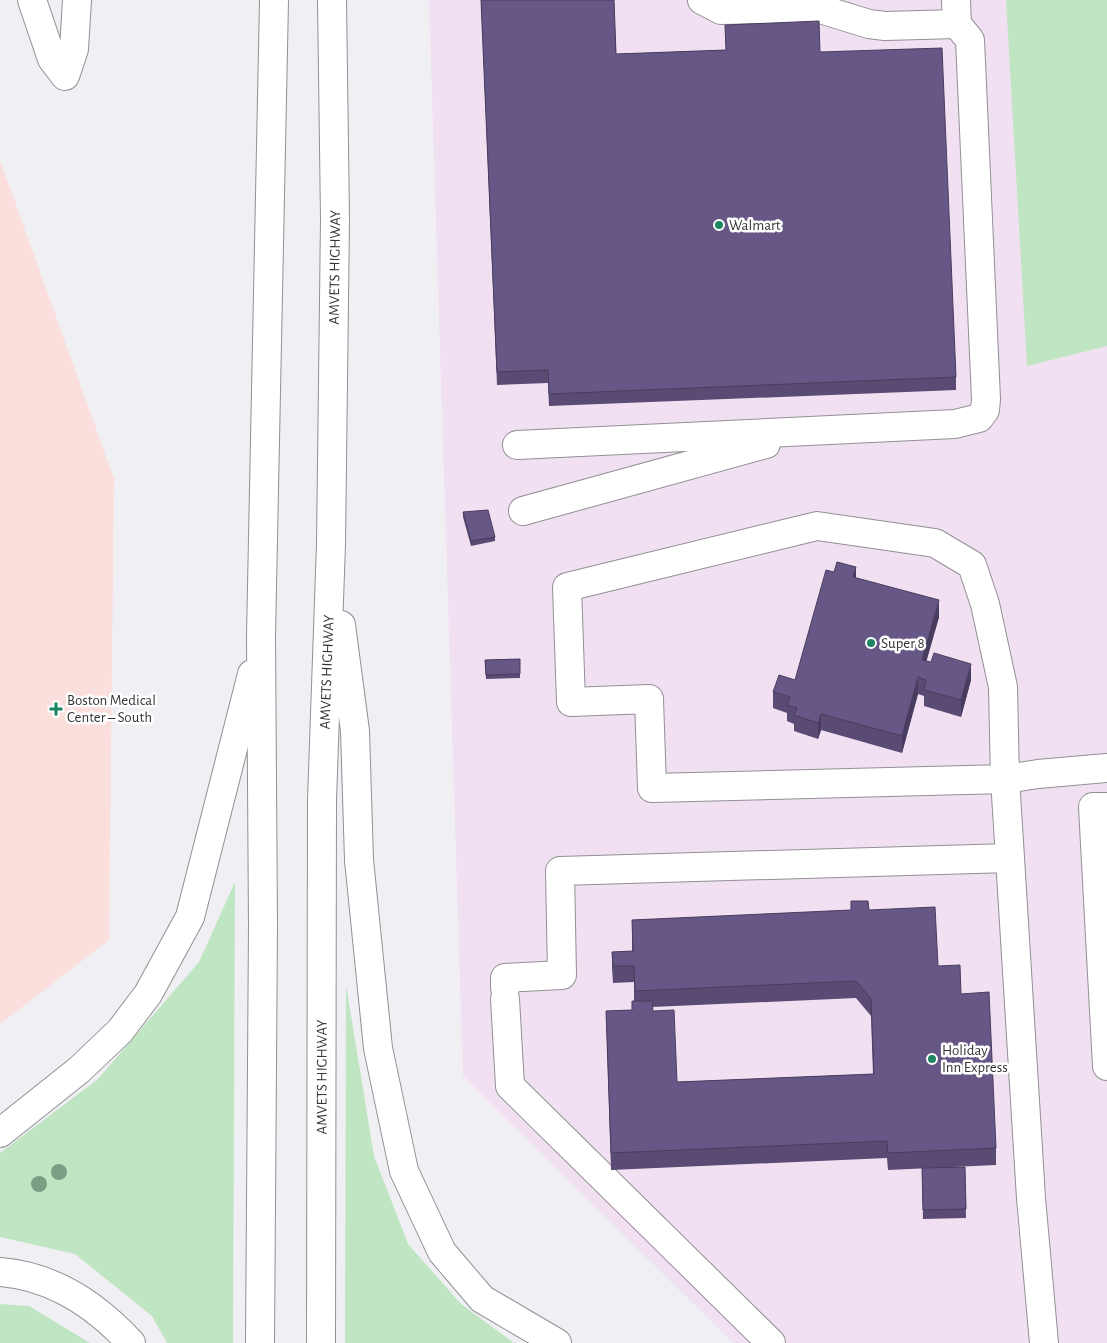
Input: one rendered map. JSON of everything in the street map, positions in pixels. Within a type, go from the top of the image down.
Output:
[{"type":"main road","points":[[32,0],[52,59],[65,76],[74,49],[77,0]]},
{"type":"main road","points":[[260,1343],[263,926],[261,636],[274,0]]},
{"type":"main road","name":"AMVETS HIGHWAY","points":[[321,1343],[322,800],[331,544],[335,219],[332,0]]},
{"type":"main road","points":[[516,445],[968,422],[979,418],[985,410],[970,40],[957,12],[869,24],[817,8],[721,10],[702,0]]},
{"type":"main road","points":[[523,510],[816,430]]},
{"type":"main road","points":[[1044,1343],[1031,1188],[1005,779],[1003,687],[985,604],[972,565],[935,543],[817,526],[567,587],[571,702],[649,700],[652,788],[1005,779],[1107,768]]},
{"type":"main road","points":[[331,544],[355,731],[359,860],[378,1048],[404,1171],[442,1252],[482,1299],[557,1343]]},
{"type":"main road","points":[[0,1133],[79,1070],[120,1031],[148,994],[190,917],[261,636]]},
{"type":"main road","points":[[1107,807],[1093,807],[1107,1066]]},
{"type":"main road","points":[[771,1343],[510,1086],[504,978],[562,975],[560,871],[1010,858]]},
{"type":"main road","points":[[0,1272],[15,1273],[70,1291],[113,1323],[131,1343]]},
{"type":"shaded area","points":[[429,0],[1107,0],[1107,1343],[733,1343],[463,1076]]},
{"type":"shaded area","name":"Boston Medical Center – South","points":[[0,160],[114,479],[109,940],[0,1024]]},
{"type":"green space","points":[[1006,0],[1107,0],[1107,346],[1027,366]]},
{"type":"green space","points":[[235,882],[233,1343],[167,1343],[152,1316],[75,1254],[0,1237],[0,1153],[98,1079],[199,962]]},
{"type":"green space","points":[[346,985],[374,1156],[408,1244],[461,1304],[514,1343],[345,1343]]},
{"type":"green space","points":[[0,1304],[29,1306],[90,1343],[0,1343]]},
{"type":"building","name":"Walmart","points":[[481,0],[614,0],[616,54],[726,50],[725,25],[819,21],[820,52],[942,48],[956,377],[549,394],[548,370],[497,372]]},
{"type":"building","points":[[488,510],[495,537],[471,541],[463,512]]},
{"type":"building","name":"Super 8","points":[[837,562],[856,567],[853,577],[939,600],[922,660],[931,662],[934,653],[971,664],[961,700],[924,690],[926,680],[918,677],[902,736],[821,714],[818,723],[794,715],[797,708],[787,705],[790,697],[773,692],[779,675],[795,680],[826,570],[834,572]]},
{"type":"building","points":[[520,659],[520,674],[486,675],[485,660]]},
{"type":"building","name":"Holiday Inn Express","points":[[851,901],[868,901],[869,910],[935,907],[938,966],[960,965],[961,994],[989,992],[996,1148],[888,1153],[887,1141],[611,1153],[606,1011],[632,1010],[632,1001],[652,1001],[653,1011],[674,1010],[677,1082],[874,1074],[871,999],[856,981],[635,991],[634,966],[613,966],[612,952],[633,951],[632,920],[851,910]]},
{"type":"building","points":[[965,1167],[966,1209],[923,1210],[922,1168]]},
{"type":"place","name":"Walmart","points":[[719,225]]},
{"type":"place","name":"Super 8","points":[[871,643]]},
{"type":"place","name":"Boston Medical Center – South","points":[[56,709]]},
{"type":"place","name":"Holiday Inn Express","points":[[932,1059]]}]
